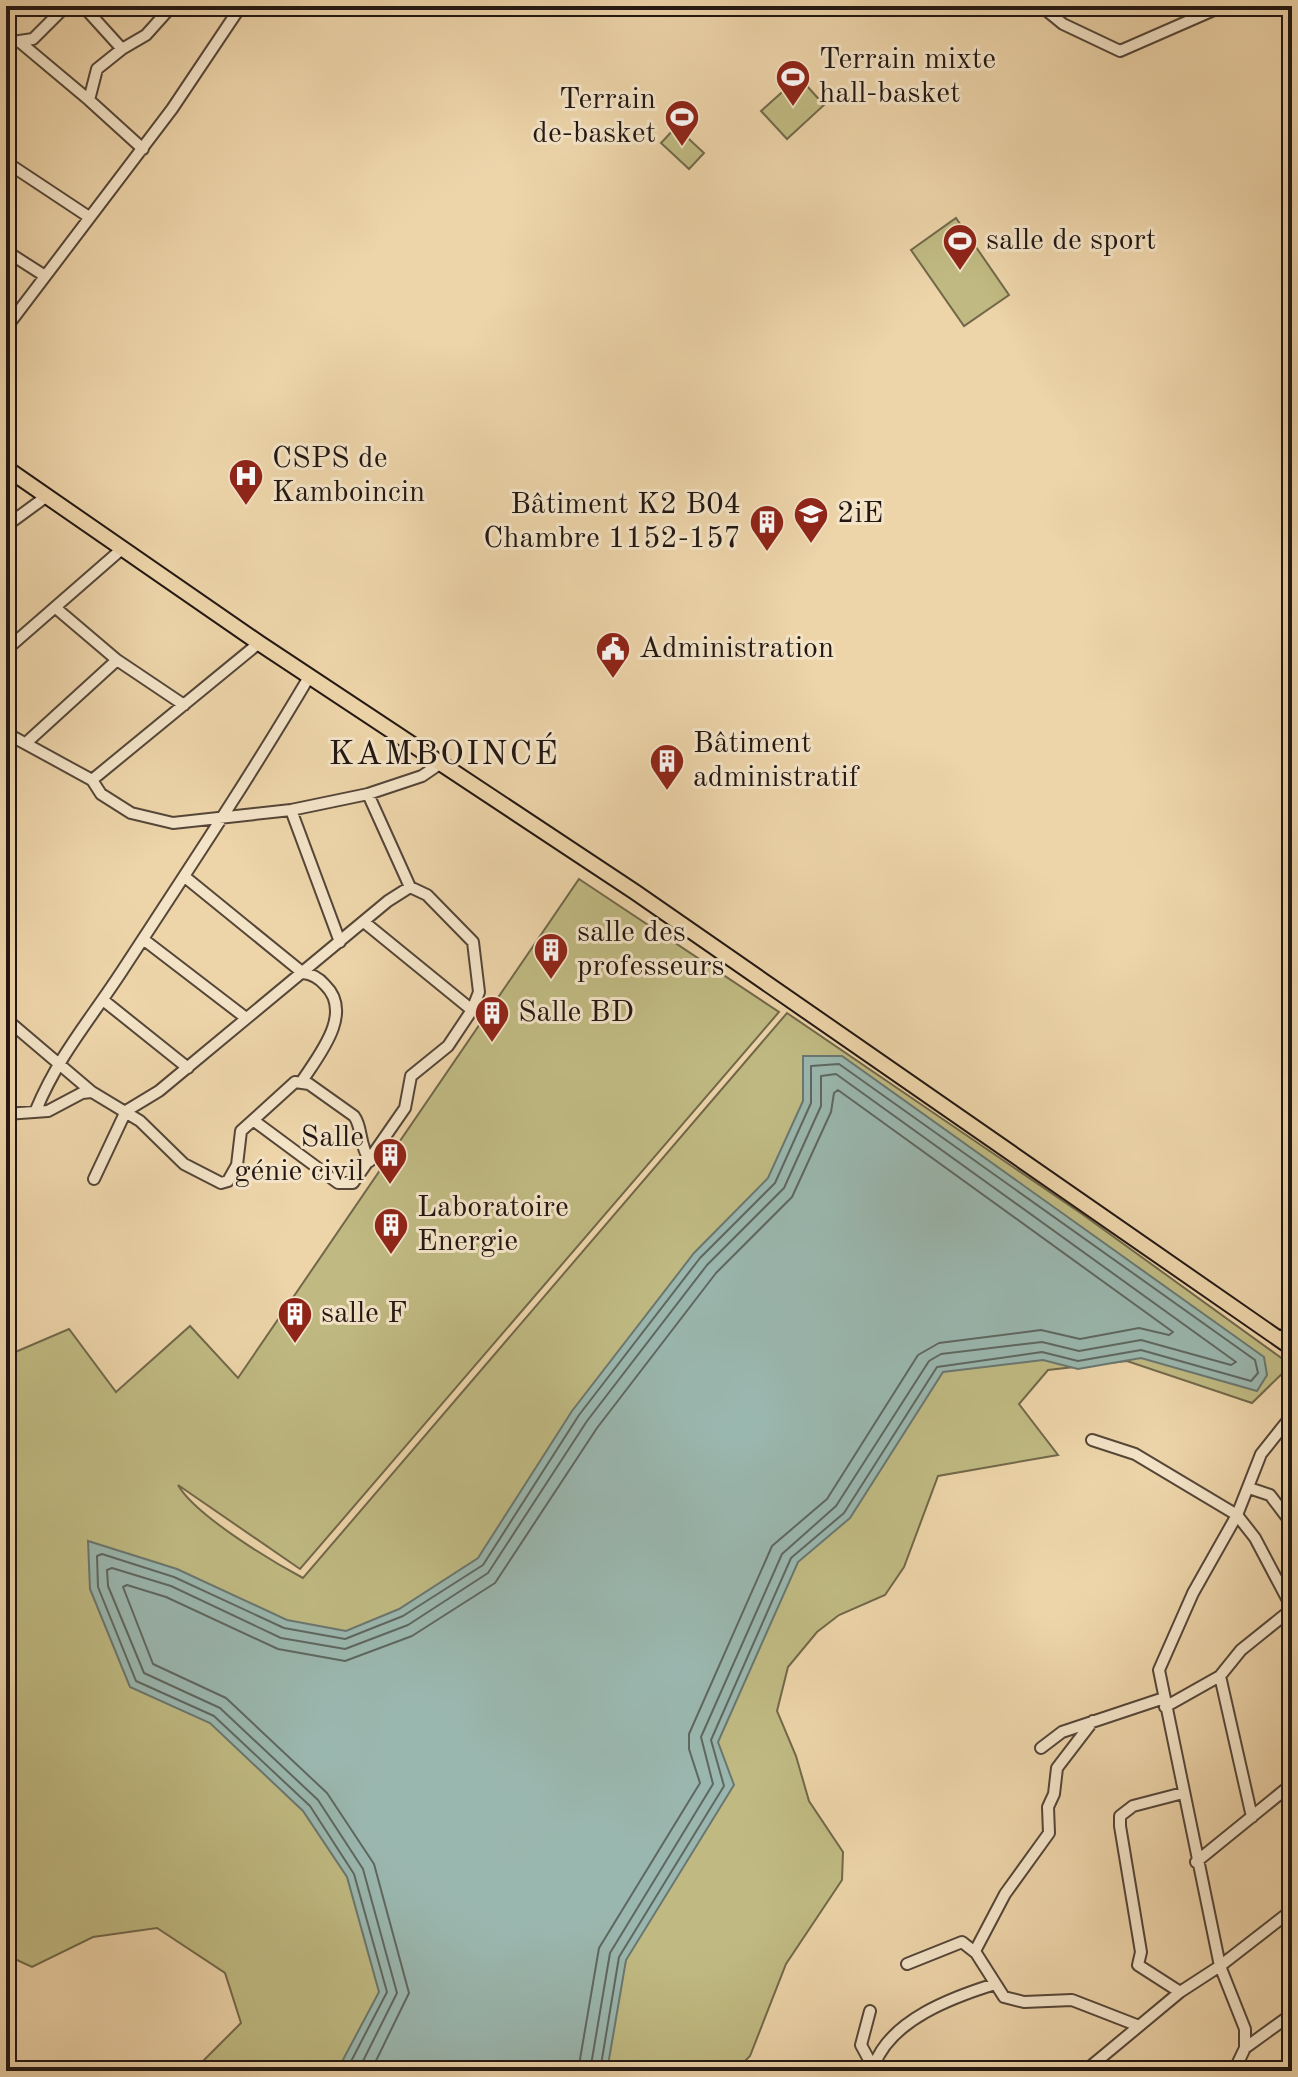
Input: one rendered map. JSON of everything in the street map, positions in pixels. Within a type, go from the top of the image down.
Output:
[{"type":"main road","points":[[6,468],[309,677],[635,892],[1288,1332],[1292,1348]]},
{"type":"street","points":[[6,23],[13,6]]},
{"type":"street","points":[[6,43],[21,43],[39,35],[66,6]]},
{"type":"street","points":[[83,6],[122,49]]},
{"type":"street","points":[[89,100],[97,69],[146,35],[172,6]]},
{"type":"street","points":[[6,328],[143,149],[241,6]]},
{"type":"street","points":[[1041,6],[1063,24],[1120,51],[1223,6]]},
{"type":"street","points":[[21,43],[143,149]]},
{"type":"street","points":[[6,162],[89,217]]},
{"type":"street","points":[[6,251],[45,276]]},
{"type":"street","points":[[6,526],[47,496]]},
{"type":"street","points":[[6,650],[57,609],[123,548]]},
{"type":"street","points":[[57,609],[117,660],[184,705]]},
{"type":"street","points":[[92,780],[259,643]]},
{"type":"street","points":[[26,743],[117,660]]},
{"type":"street","points":[[36,1110],[56,1063],[103,1000],[185,877],[309,677]]},
{"type":"street","points":[[6,733],[92,780],[101,794],[131,813],[173,823],[291,810],[368,794],[422,776],[441,763]]},
{"type":"street","points":[[253,1120],[338,1183],[353,1183],[405,1108],[411,1076],[448,1046],[472,1010],[479,992],[473,942],[427,895],[410,887],[368,794]]},
{"type":"street","points":[[291,810],[340,942]]},
{"type":"street","points":[[185,877],[303,973],[320,980],[331,990],[336,1010],[331,1034],[302,1081]]},
{"type":"street","points":[[94,1179],[126,1111],[188,1068],[410,887]]},
{"type":"street","points":[[364,922],[472,1010]]},
{"type":"street","points":[[143,939],[246,1018]]},
{"type":"street","points":[[103,1000],[188,1068]]},
{"type":"street","points":[[6,1019],[92,1092],[126,1111],[184,1164],[221,1183],[228,1181],[237,1165],[239,1134],[295,1082],[302,1081],[357,1120],[360,1144],[370,1161]]},
{"type":"street","points":[[6,1114],[55,1109],[82,1093],[92,1092]]},
{"type":"street","points":[[1234,2071],[1245,2048],[1244,2022],[1220,1966],[1196,1862],[1159,1670],[1193,1593],[1237,1515],[1261,1454],[1292,1415]]},
{"type":"street","points":[[1041,1748],[1054,1736],[1093,1721],[1165,1702],[1220,1676],[1241,1650],[1292,1609],[1255,1538],[1237,1515],[1135,1454],[1092,1440]]},
{"type":"street","points":[[1249,1488],[1270,1495],[1292,1524]]},
{"type":"street","points":[[1220,1676],[1252,1817]]},
{"type":"street","points":[[975,1951],[1005,1894],[1049,1833],[1048,1807],[1054,1794],[1057,1768],[1093,1721]]},
{"type":"street","points":[[1196,1862],[1292,1784]]},
{"type":"street","points":[[1180,1992],[1138,1965],[1141,1952],[1120,1816],[1133,1806],[1183,1793]]},
{"type":"street","points":[[1085,2071],[1180,1992],[1220,1966],[1292,1910]]},
{"type":"street","points":[[907,1964],[954,1942],[962,1942],[975,1951],[1008,1999],[1072,2000],[1139,2026]]},
{"type":"street","points":[[874,2069],[894,2039],[936,2004],[995,1984]]},
{"type":"street","points":[[870,2011],[861,2045],[866,2059],[874,2069],[896,2071]]},
{"type":"street","points":[[1245,2048],[1292,2014]]},
{"type":"shaded area","name":"Terrain mixte hall-basket","points":[[799,77],[824,105],[787,139],[761,111]]},
{"type":"shaded area","name":"Terrain de-basket","points":[[676,127],[704,153],[689,169],[661,143]]},
{"type":"shaded area","name":"salle de sport","points":[[956,218],[1009,295],[964,326],[911,250]]},
{"type":"shaded area","points":[[579,879],[779,1012],[300,1569],[178,1485],[200,1510],[235,1536],[303,1578],[787,1013],[1082,1214],[1291,1365],[1252,1403],[1127,1361],[1048,1370],[1019,1404],[1058,1455],[938,1476],[904,1567],[885,1595],[839,1615],[817,1632],[788,1667],[777,1711],[796,1756],[809,1801],[843,1852],[842,1880],[786,1964],[750,2056],[735,2071],[193,2071],[241,2023],[225,1973],[157,1928],[93,1937],[32,1967],[6,1955],[6,1356],[69,1329],[116,1392],[190,1326],[238,1378]]},
{"type":"water","points":[[803,1056],[842,1056],[1264,1357],[1267,1375],[1257,1391],[1141,1358],[1078,1369],[1043,1360],[943,1372],[850,1518],[798,1562],[718,1742],[734,1785],[626,1960],[607,2071],[337,2071],[379,1992],[347,1877],[303,1811],[210,1723],[130,1687],[90,1589],[88,1541],[177,1569],[287,1620],[346,1631],[399,1609],[478,1558],[572,1411],[694,1253],[768,1178],[803,1101]]},
{"type":"place","name":"Terrain mixte hall-basket","points":[[793,108]]},
{"type":"place","name":"Terrain de-basket","points":[[682,148]]},
{"type":"place","name":"salle de sport","points":[[960,272]]},
{"type":"place","name":"CSPS de Kamboincin","points":[[246,507]]},
{"type":"place","name":"2iE","points":[[811,545]]},
{"type":"place","name":"Bâtiment K2 B04 Chambre 1152-157","points":[[767,553]]},
{"type":"place","name":"Administration","points":[[613,680]]},
{"type":"place","name":"Bâtiment administratif","points":[[667,792]]},
{"type":"place","name":"salle des professeurs","points":[[551,981]]},
{"type":"place","name":"Salle BD","points":[[492,1044]]},
{"type":"place","name":"Salle génie civil","points":[[390,1186]]},
{"type":"place","name":"Laboratoire Energie","points":[[391,1256]]},
{"type":"place","name":"salle F","points":[[295,1345]]},
{"type":"district","name":"KAMBOINCÉ","points":[[444,755]]}]
